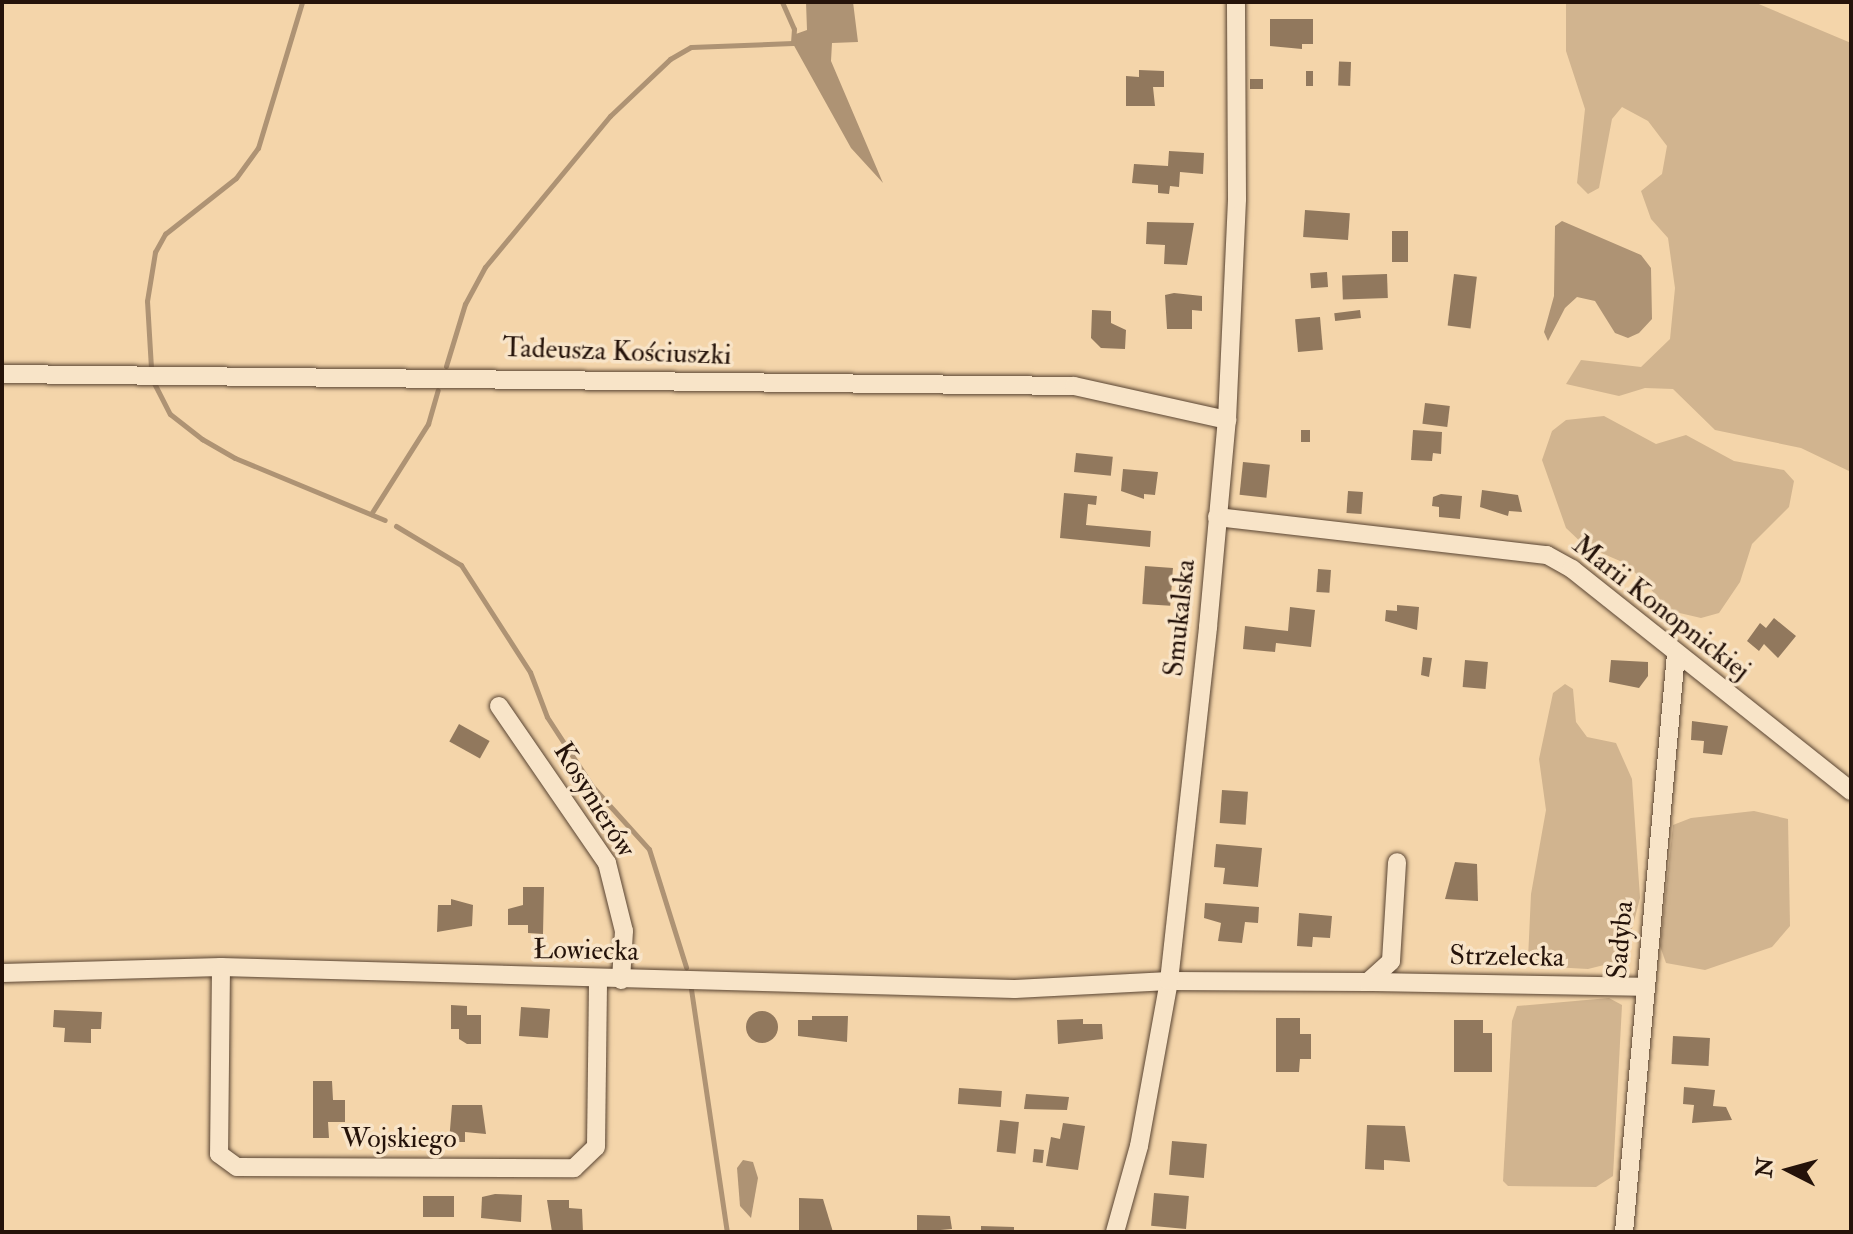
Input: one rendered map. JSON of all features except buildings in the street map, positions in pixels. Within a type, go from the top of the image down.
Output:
[{"type":"street","name":"Smukalska","points":[[1115,1232],[1145,1120],[1169,981],[1227,420],[1237,199],[1236,2]]},
{"type":"street","name":"Tadeusza Kościuszki","points":[[2,374],[1074,386],[1227,420]]},
{"type":"street","name":"Marii Konopnickiej","points":[[1217,517],[1547,555],[1572,569],[1851,791]]},
{"type":"street","name":"Sadyba","points":[[1624,1232],[1676,654]]},
{"type":"street","name":"Kosynierów","points":[[499,706],[607,863],[624,931],[621,980]]},
{"type":"street","points":[[1368,982],[1391,961],[1397,862]]},
{"type":"street","name":"Łowiecka","points":[[2,973],[221,967],[598,980],[1015,989],[1169,981]]},
{"type":"street","name":"Wojskiego","points":[[221,967],[219,1154],[237,1167],[574,1168],[596,1147],[598,980]]},
{"type":"street","name":"Strzelecka","points":[[1169,981],[1645,987]]},
{"type":"shaded area","points":[[806,2],[853,2],[858,42],[832,43],[831,61],[883,183],[851,148],[792,42],[793,35],[807,30]]},
{"type":"shaded area","points":[[1566,2],[1754,2],[1851,43],[1851,472],[1801,448],[1715,430],[1673,389],[1645,388],[1619,396],[1566,384],[1581,360],[1641,367],[1670,339],[1675,288],[1668,238],[1651,219],[1641,191],[1662,174],[1667,146],[1648,121],[1622,107],[1612,119],[1599,188],[1588,194],[1577,183],[1585,109],[1566,51]]},
{"type":"shaded area","points":[[1562,221],[1641,255],[1651,268],[1652,319],[1639,333],[1628,338],[1615,333],[1595,301],[1577,297],[1565,308],[1548,341],[1544,332],[1554,296],[1555,226]]},
{"type":"shaded area","points":[[1604,416],[1656,444],[1686,435],[1734,461],[1784,470],[1794,481],[1789,507],[1752,544],[1740,582],[1719,613],[1701,618],[1671,611],[1627,564],[1585,546],[1566,528],[1542,460],[1552,431],[1566,420]]},
{"type":"shaded area","points":[[1565,684],[1573,689],[1576,722],[1587,737],[1616,743],[1632,779],[1640,898],[1624,960],[1588,969],[1536,966],[1528,959],[1531,894],[1546,810],[1539,759],[1553,693]]},
{"type":"shaded area","points":[[1754,811],[1788,819],[1790,926],[1772,947],[1705,970],[1666,963],[1660,946],[1673,825],[1691,818]]},
{"type":"shaded area","points":[[1609,998],[1622,1005],[1613,1176],[1596,1187],[1508,1186],[1503,1181],[1512,1021],[1517,1006]]},
{"type":"shaded area","points":[[743,1160],[753,1162],[758,1178],[751,1218],[740,1206],[737,1168]]},
{"type":"waterway","points":[[151,368],[147,301],[155,252],[165,234],[236,178],[258,148],[302,2]]},
{"type":"waterway","points":[[446,366],[465,304],[485,267],[610,116],[670,59],[691,47],[793,43],[794,29],[782,2]]},
{"type":"waterway","points":[[154,383],[170,414],[202,439],[235,458],[385,520]]},
{"type":"waterway","points":[[371,514],[428,424],[438,390]]},
{"type":"waterway","points":[[396,526],[461,565],[530,672],[547,717],[592,786],[649,849],[686,967]]},
{"type":"waterway","points":[[691,989],[727,1232]]}]
